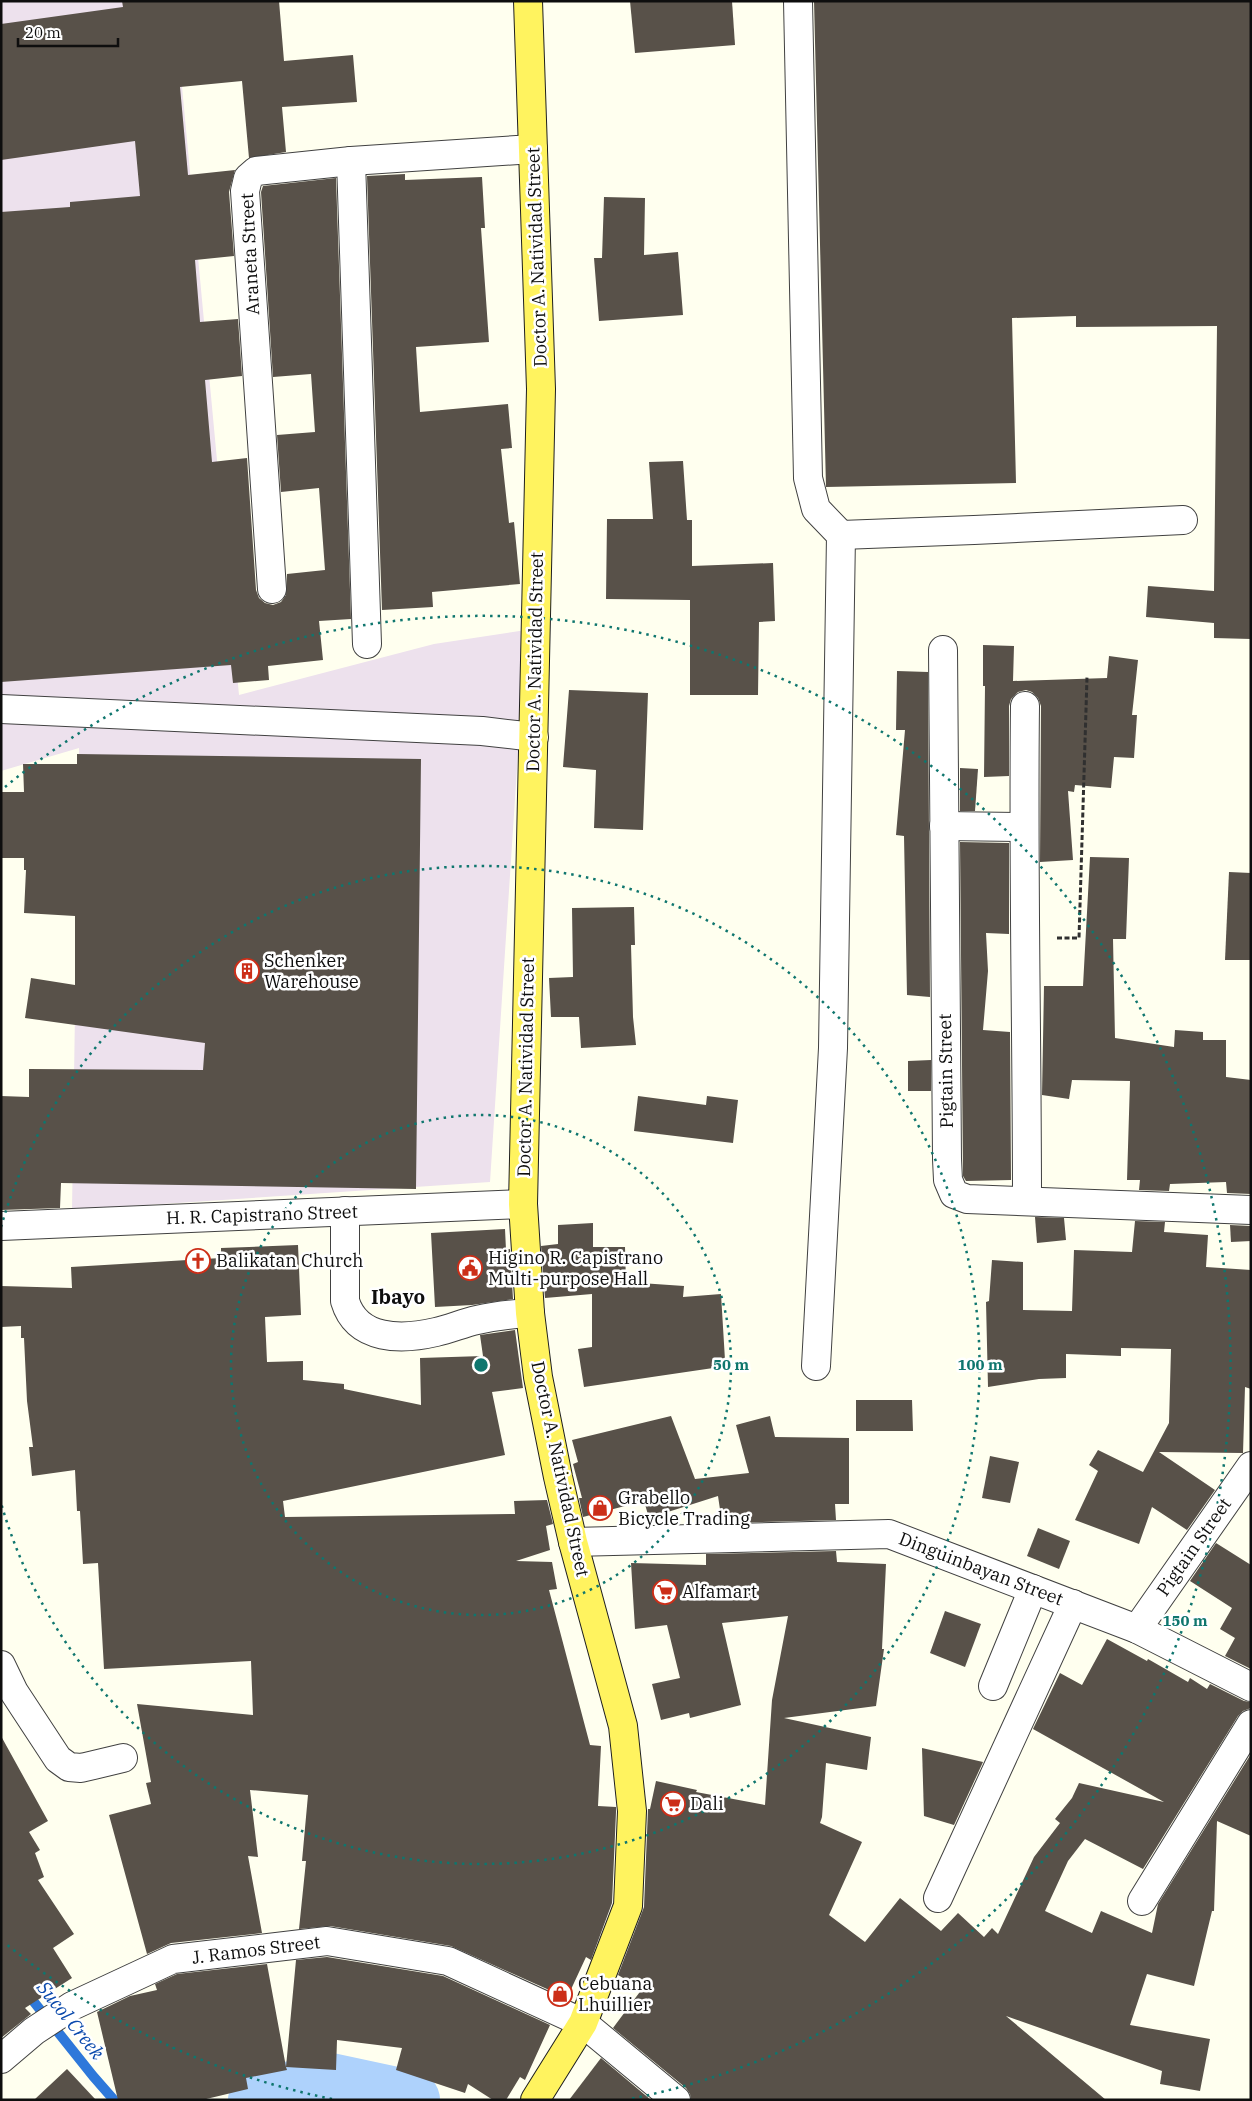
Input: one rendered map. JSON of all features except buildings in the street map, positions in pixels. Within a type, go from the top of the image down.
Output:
[{"type":"main road","name":"Doctor A. Natividad Street","points":[[528,1],[542,389],[523,1204],[530,1313],[538,1377],[573,1542],[623,1726],[632,1811],[628,1906],[583,2023],[535,2100]]},
{"type":"street","points":[[798,1],[808,478],[816,509],[841,535],[833,1048],[816,1366]]},
{"type":"street","name":"Araneta Street","points":[[272,589],[245,191],[248,178],[256,171],[351,161],[533,149]]},
{"type":"street","points":[[351,161],[367,644]]},
{"type":"street","points":[[841,535],[1183,520]]},
{"type":"street","name":"Pigtain Street","points":[[943,650],[948,1180],[954,1194],[967,1199],[1251,1210]]},
{"type":"street","points":[[1025,706],[1023,827],[1026,938],[1027,1201]]},
{"type":"street","points":[[1,709],[482,731],[534,737]]},
{"type":"street","points":[[944,826],[1023,827]]},
{"type":"street","name":"H. R. Capistrano Street","points":[[1,1226],[523,1204]]},
{"type":"street","points":[[345,1211],[345,1301],[349,1314],[367,1330],[398,1338],[436,1332],[483,1318],[530,1313]]},
{"type":"street","name":"Pigtain Street","points":[[1137,1629],[1251,1466]]},
{"type":"street","name":"Dinguinbayan Street","points":[[573,1542],[889,1534],[1137,1629],[1251,1688]]},
{"type":"street","points":[[993,1686],[1033,1589]]},
{"type":"street","points":[[938,1898],[1073,1604]]},
{"type":"street","points":[[1,1664],[14,1692],[58,1759],[69,1767],[81,1768],[123,1758]]},
{"type":"street","points":[[1142,1901],[1251,1724]]},
{"type":"street","name":"J. Ramos Street","points":[[1,2059],[34,2031],[72,2006],[173,1960],[327,1941],[448,1961],[583,2023],[676,2100]]},
{"type":"path","points":[[1026,938],[1079,938],[1087,677]]},
{"type":"shaded area","points":[[1,1],[174,1],[239,695],[434,644],[526,630],[490,1182],[72,1210],[79,748],[1,771]]},
{"type":"waterway","name":"Sucol Creek","points":[[26,1992],[114,2100]]},
{"type":"waterway","points":[[258,2100],[326,2082],[410,2100]]},
{"type":"place","name":"Schenker Warehouse","points":[[247,971]]},
{"type":"place","name":"Balikatan Church","points":[[198,1261]]},
{"type":"place","name":"Higino R. Capistrano Multi-purpose Hall","points":[[470,1268]]},
{"type":"place","name":"Grabello Bicycle Trading","points":[[600,1508]]},
{"type":"place","name":"Alfamart","points":[[665,1592]]},
{"type":"place","name":"Dali","points":[[673,1804]]},
{"type":"place","name":"Cebuana Lhuillier","points":[[560,1994]]},
{"type":"district","name":"Ibayo","points":[[398,1297]]}]
